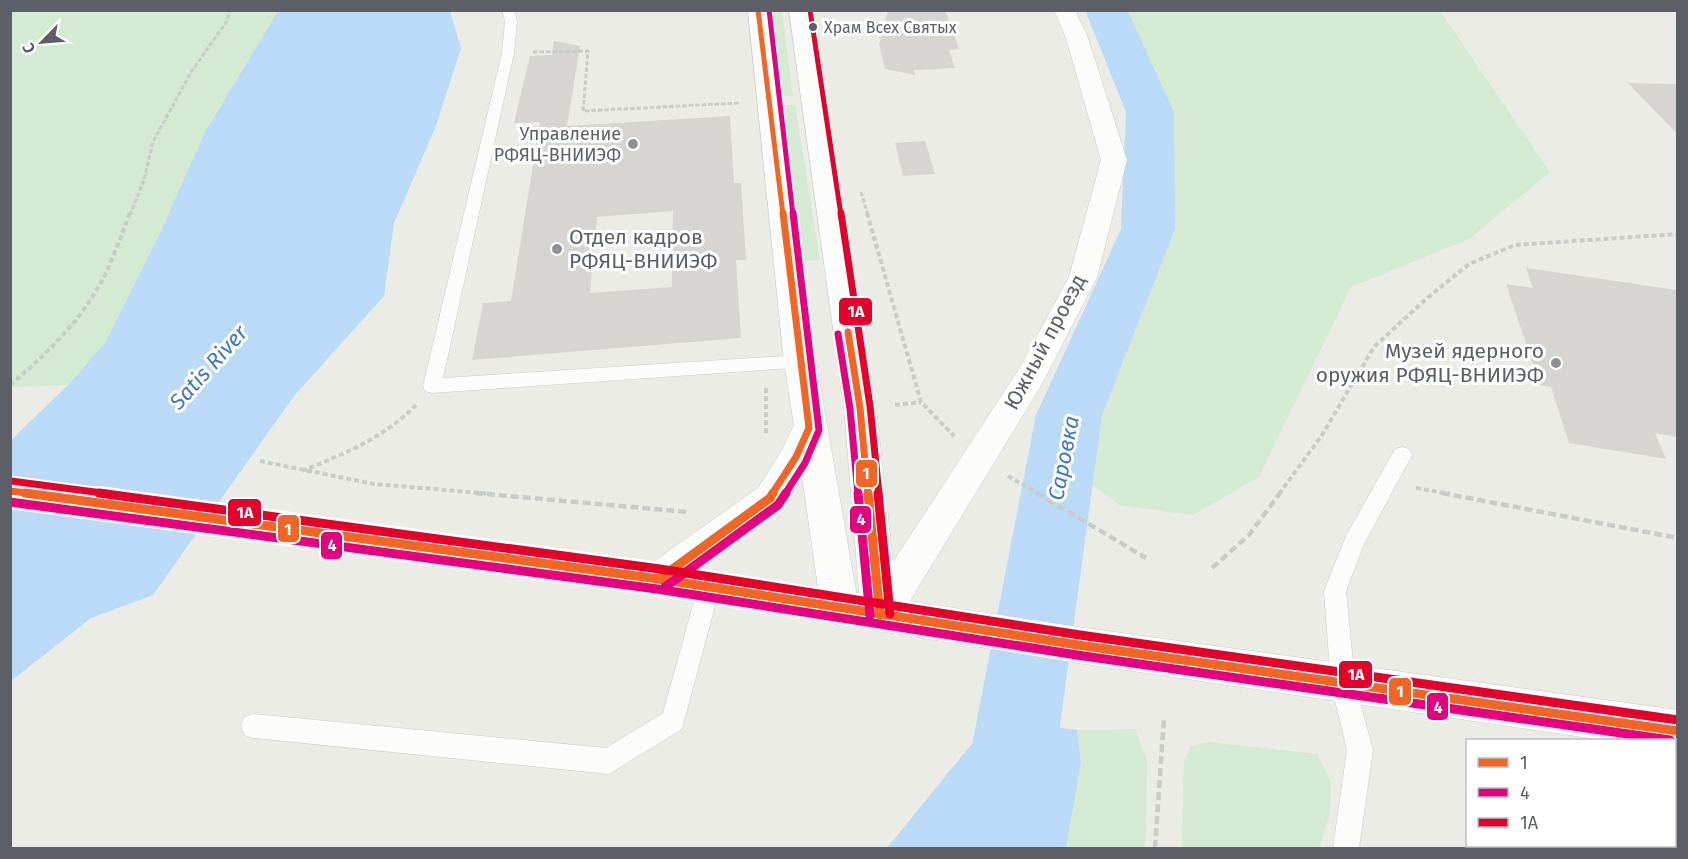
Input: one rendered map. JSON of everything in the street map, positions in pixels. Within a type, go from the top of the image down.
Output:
[{"type":"street","points":[[758,10],[809,428],[840,608]]},
{"type":"street","points":[[799,10],[860,408],[880,615]]},
{"type":"street","name":"Южный проезд","points":[[880,615],[1031,376],[1083,277],[1114,160],[1077,38],[1064,10]]},
{"type":"street","points":[[659,579],[770,498],[796,458],[809,428]]},
{"type":"street","points":[[10,491],[659,579],[942,625],[1677,731]]},
{"type":"lane","points":[[508,10],[511,21],[508,53],[432,386],[800,362]]},
{"type":"lane","points":[[1346,849],[1360,750],[1343,684],[1335,591],[1354,542],[1402,455]]},
{"type":"lane","points":[[253,726],[609,761],[673,721],[709,587]]},
{"type":"path","points":[[10,385],[48,353],[83,312],[100,283],[144,180],[153,142],[191,72],[227,21],[230,10]]},
{"type":"path","points":[[508,53],[588,51],[583,111],[745,103]]},
{"type":"path","points":[[861,190],[921,402],[977,460],[1014,479],[1146,558]]},
{"type":"path","points":[[1212,568],[1249,535],[1322,435],[1374,348],[1426,299],[1468,264],[1515,245],[1677,234]]},
{"type":"path","points":[[301,471],[354,449],[402,422],[432,386]]},
{"type":"path","points":[[1387,482],[1677,538]]},
{"type":"path","points":[[1155,849],[1164,718]]},
{"type":"green space","points":[[10,11],[278,11],[204,134],[160,233],[105,343],[68,385],[11,387]]},
{"type":"green space","points":[[768,11],[782,11],[793,96],[777,96]]},
{"type":"green space","points":[[1120,11],[1440,11],[1550,172],[1469,239],[1351,287],[1259,477],[1193,515],[1119,505],[1061,460],[1175,147]]},
{"type":"green space","points":[[780,105],[795,105],[820,260],[802,261]]},
{"type":"green space","points":[[1135,729],[1147,760],[1144,848],[1066,848],[1081,763],[1077,730]]},
{"type":"green space","points":[[1207,742],[1317,754],[1331,783],[1330,814],[1319,848],[1182,848],[1184,761],[1190,747]]},
{"type":"water","name":"Satis River","points":[[278,11],[450,11],[461,48],[436,126],[394,223],[384,296],[294,396],[153,595],[91,618],[11,681],[11,440],[68,385],[105,343],[160,233],[204,134]]},
{"type":"water","points":[[989,718],[1077,730],[1081,763],[1066,848],[887,848],[983,730]]},
{"type":"building","name":"Храм Всех Святых","points":[[888,10],[945,10],[959,49],[949,50],[955,68],[914,70],[915,75],[885,69],[879,45]]},
{"type":"building","points":[[554,41],[580,46],[567,126],[730,116],[734,183],[741,183],[746,260],[736,260],[741,338],[472,360],[483,303],[511,301],[540,122],[514,123],[530,56],[552,55]],"holes":[[[673,211],[672,287],[590,293],[597,217]]]},
{"type":"building","points":[[1628,83],[1677,84],[1677,134]]},
{"type":"building","points":[[925,141],[935,174],[903,176],[895,143]]},
{"type":"building","name":"Музей ядерного оружия РФЯЦ-ВНИИЭФ","points":[[1526,268],[1677,290],[1677,437],[1655,433],[1666,459],[1569,443],[1551,387],[1540,385],[1506,284],[1533,288]]},
{"type":"waterway","name":"Саровка","points":[[979,848],[1007,792],[1069,415],[1148,229],[1150,112],[1106,10]]},
{"type":"transit line","name":"1","points":[[659,579],[770,498],[796,457],[809,428],[758,10]]},
{"type":"transit line","name":"4","points":[[665,587],[778,505],[805,463],[819,430],[769,10]]},
{"type":"transit line","name":"1А","points":[[810,10],[870,406],[890,614]]},
{"type":"transit line","name":"1","points":[[848,332],[860,408],[880,615]]},
{"type":"transit line","name":"4","points":[[838,334],[850,409],[870,616]]},
{"type":"transit line","name":"1А","points":[[11,481],[660,569],[1080,635],[1678,720]]},
{"type":"transit line","name":"1","points":[[10,491],[659,579],[1078,645],[1678,731]]},
{"type":"transit line","name":"4","points":[[10,502],[657,589],[1077,655],[1663,739]]},
{"type":"place","name":"Храм Всех Святых","points":[[813,27]]},
{"type":"place","name":"Управление РФЯЦ-ВНИИЭФ","points":[[633,144]]},
{"type":"place","name":"Отдел кадров РФЯЦ-ВНИИЭФ","points":[[557,249]]},
{"type":"place","name":"Музей ядерного оружия РФЯЦ-ВНИИЭФ","points":[[1556,363]]}]
